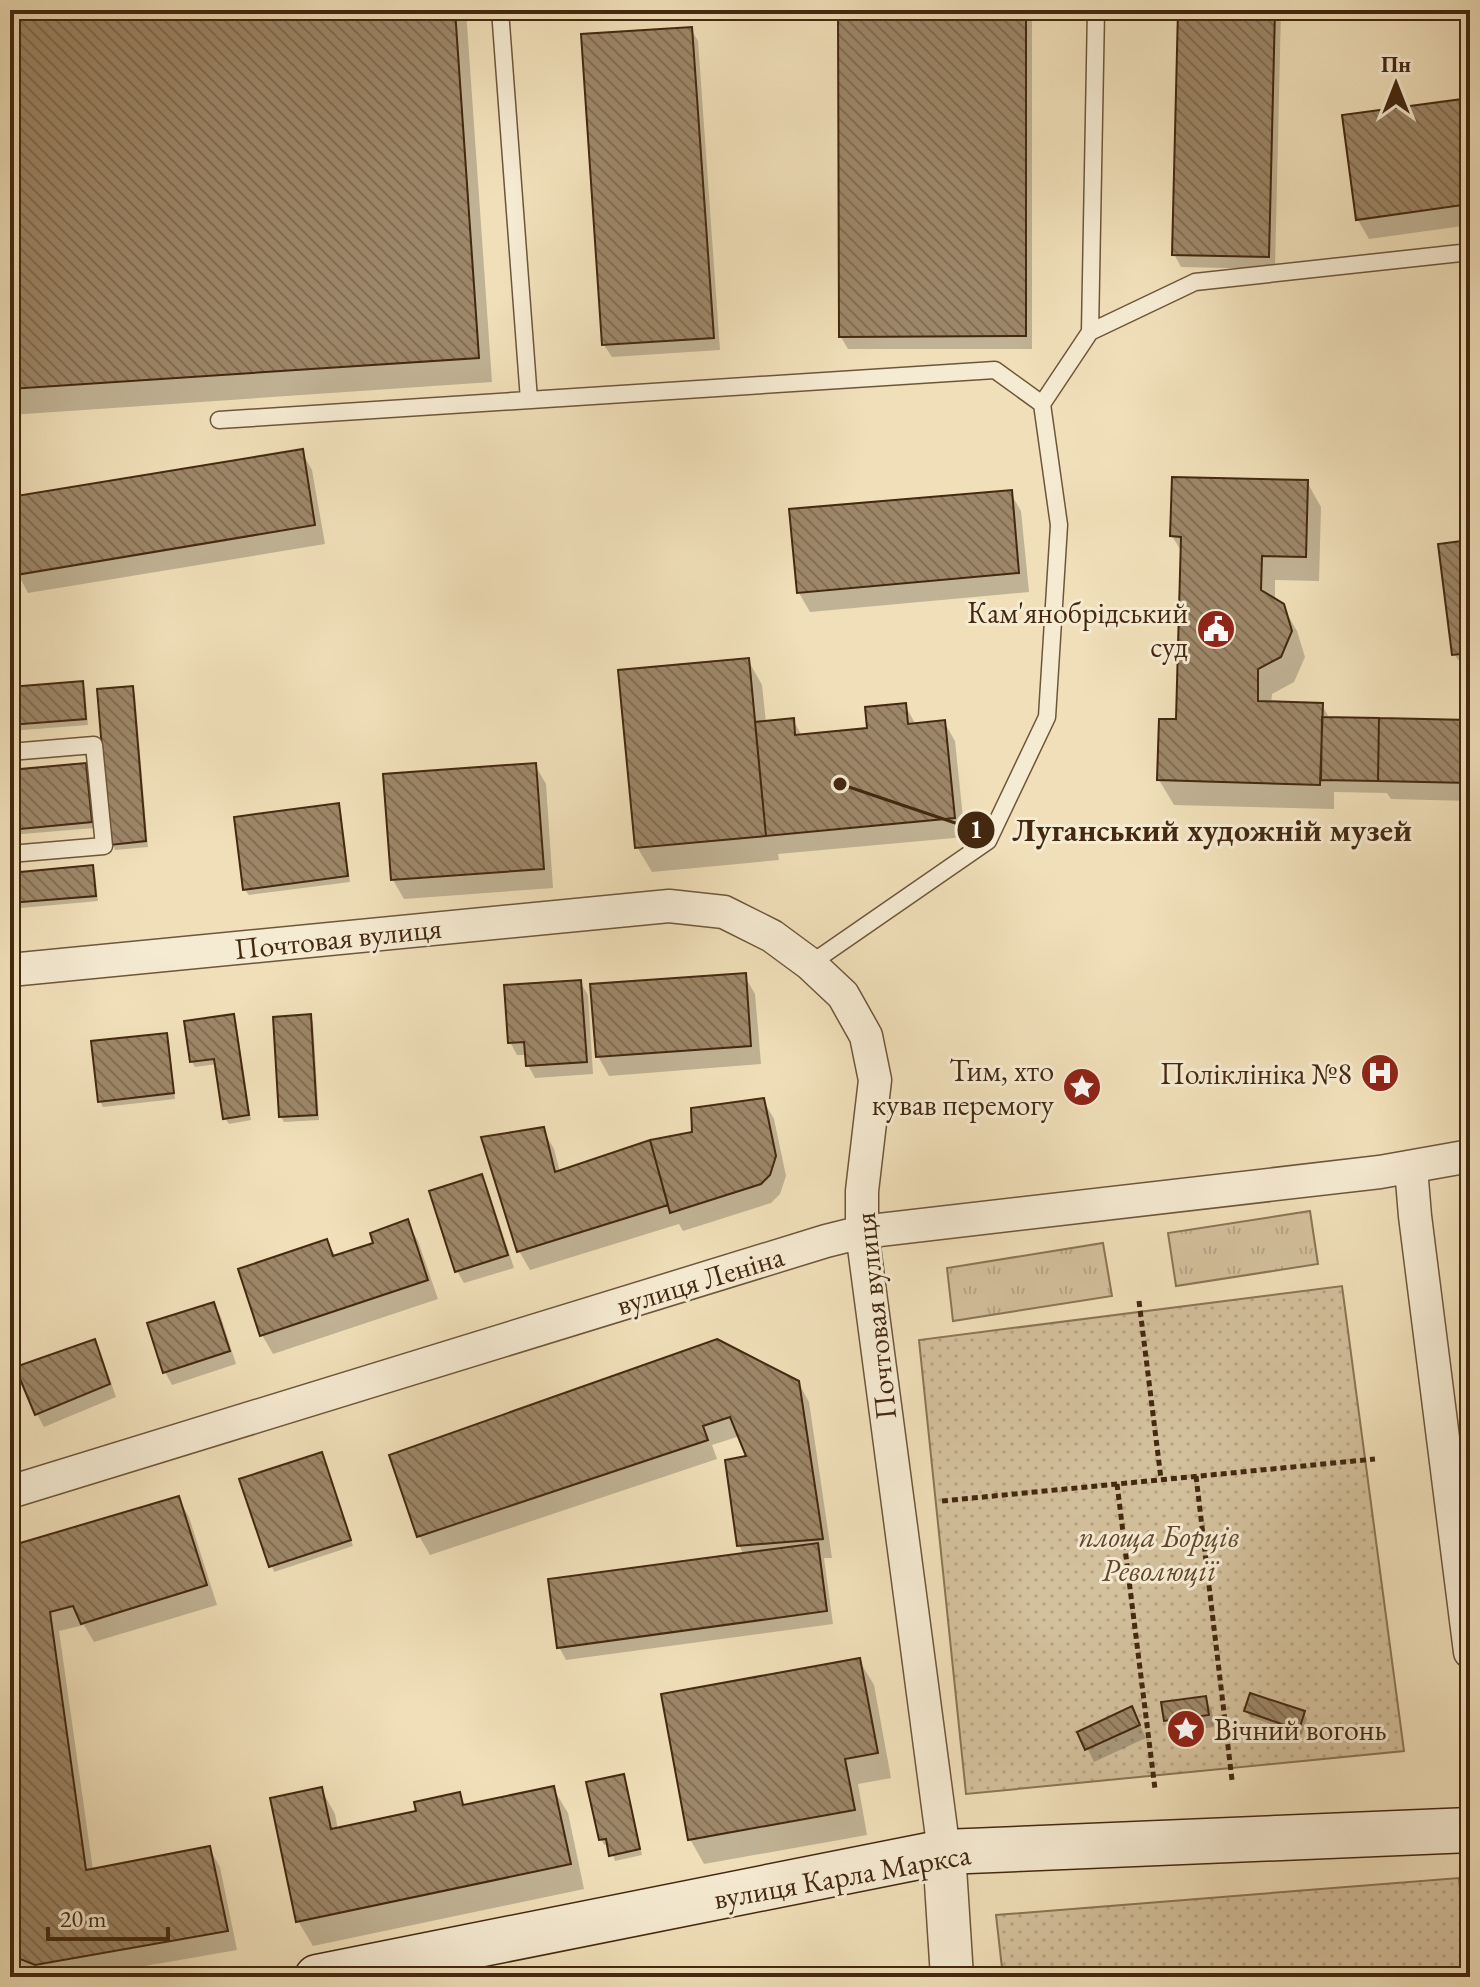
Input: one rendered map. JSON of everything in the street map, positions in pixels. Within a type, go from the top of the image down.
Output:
[{"type":"main road","name":"вулиця Карла Маркса","points":[[317,1977],[944,1852],[1470,1830]]},
{"type":"street","name":"Почтовая вулиця","points":[[10,970],[669,906],[724,912],[772,936],[810,964],[843,995],[866,1036],[875,1080],[862,1191],[862,1232],[944,1852],[952,1977]]},
{"type":"street","name":"вулиця Леніна","points":[[10,1492],[862,1232],[1411,1168],[1470,1156]]},
{"type":"street","points":[[1411,1168],[1470,1652]]},
{"type":"lane","points":[[500,10],[529,400]]},
{"type":"lane","points":[[1090,332],[1096,10]]},
{"type":"lane","points":[[810,964],[988,841],[1047,717],[1059,525],[1042,404],[1090,332],[1195,282],[1470,252]]},
{"type":"lane","points":[[219,420],[995,370],[1042,404]]},
{"type":"lane","points":[[10,752],[94,745],[104,846],[10,854]]},
{"type":"path","points":[[1139,1301],[1161,1479]]},
{"type":"path","points":[[942,1501],[1375,1459]]},
{"type":"path","points":[[1196,1476],[1232,1780]]},
{"type":"path","points":[[1117,1484],[1155,1789]]},
{"type":"green space","points":[[1310,1211],[1318,1264],[1176,1286],[1168,1233]]},
{"type":"green space","points":[[1103,1243],[1112,1296],[953,1321],[947,1268]]},
{"type":"green space","name":"площа Борців Революції","points":[[1342,1286],[1404,1751],[966,1794],[919,1340]]},
{"type":"green space","points":[[1459,1878],[1468,1977],[1003,1977],[996,1915]]},
{"type":"building","points":[[82,10],[455,10],[479,358],[10,389],[10,15]]},
{"type":"building","points":[[838,10],[1026,10],[1026,336],[839,337]]},
{"type":"building","points":[[1178,10],[1275,10],[1269,257],[1172,255]]},
{"type":"building","points":[[692,27],[714,338],[602,345],[581,34]]},
{"type":"building","points":[[1470,98],[1470,204],[1356,220],[1342,115]]},
{"type":"building","points":[[303,449],[315,525],[16,575],[10,542],[10,497]]},
{"type":"building","points":[[1172,477],[1308,480],[1306,557],[1262,556],[1261,590],[1284,604],[1292,631],[1281,657],[1258,669],[1258,701],[1323,703],[1320,785],[1157,780],[1159,719],[1176,719],[1181,537],[1170,536]]},
{"type":"building","points":[[1012,490],[1019,573],[797,593],[789,509]]},
{"type":"building","points":[[1470,540],[1470,653],[1452,655],[1438,544]]},
{"type":"building","points":[[749,658],[766,836],[635,848],[618,670]]},
{"type":"building","points":[[83,681],[86,719],[10,725],[10,687]]},
{"type":"building","points":[[133,686],[146,841],[110,845],[97,689]]},
{"type":"building","points":[[906,703],[908,724],[945,720],[955,818],[766,836],[755,722],[794,718],[795,735],[867,728],[865,707]]},
{"type":"building","points":[[1322,717],[1379,718],[1378,781],[1321,780]]},
{"type":"building","points":[[1379,718],[1470,720],[1470,783],[1378,781]]},
{"type":"building","points":[[86,763],[92,822],[10,830],[10,770]]},
{"type":"building","points":[[536,763],[544,869],[391,880],[383,774]]},
{"type":"building","points":[[339,803],[348,876],[243,890],[234,817]]},
{"type":"building","points":[[93,865],[96,896],[10,903],[10,873]]},
{"type":"building","points":[[746,973],[751,1046],[596,1057],[590,984]]},
{"type":"building","points":[[581,980],[587,1062],[526,1066],[524,1042],[508,1043],[504,985]]},
{"type":"building","points":[[234,1014],[249,1115],[223,1119],[214,1059],[190,1062],[184,1021]]},
{"type":"building","points":[[311,1014],[317,1115],[279,1117],[273,1017]]},
{"type":"building","points":[[167,1033],[174,1093],[98,1102],[91,1041]]},
{"type":"building","points":[[764,1098],[776,1156],[770,1175],[761,1184],[670,1213],[650,1140],[692,1132],[691,1108]]},
{"type":"building","points":[[544,1127],[555,1172],[650,1140],[668,1205],[517,1252],[481,1137]]},
{"type":"building","points":[[482,1174],[508,1255],[455,1272],[429,1191]]},
{"type":"building","points":[[408,1219],[428,1280],[260,1336],[238,1269],[327,1239],[333,1256],[373,1243],[370,1233]]},
{"type":"building","points":[[214,1302],[230,1351],[163,1373],[147,1323]]},
{"type":"building","points":[[95,1339],[110,1384],[35,1415],[15,1367]]},
{"type":"building","points":[[717,1339],[799,1381],[823,1539],[737,1546],[725,1460],[746,1456],[730,1417],[703,1426],[708,1440],[417,1537],[389,1455]]},
{"type":"building","points":[[322,1452],[351,1540],[269,1567],[239,1479]]},
{"type":"building","points":[[179,1496],[207,1585],[81,1624],[73,1606],[50,1612],[86,1870],[210,1846],[228,1931],[35,1965],[15,1957],[10,1950],[10,1546]]},
{"type":"building","points":[[818,1543],[827,1611],[557,1648],[548,1579]]},
{"type":"building","points":[[860,1658],[878,1753],[845,1759],[855,1810],[688,1840],[661,1694]]},
{"type":"building","points":[[1250,1693],[1305,1711],[1299,1730],[1244,1711]]},
{"type":"building","points":[[1206,1696],[1209,1715],[1164,1721],[1161,1702]]},
{"type":"building","points":[[1132,1706],[1140,1725],[1085,1750],[1077,1732]]},
{"type":"building","points":[[624,1774],[640,1849],[609,1856],[606,1839],[599,1840],[586,1782]]},
{"type":"building","points":[[554,1786],[571,1864],[296,1922],[270,1798],[322,1787],[331,1829],[416,1811],[414,1802],[460,1792],[463,1805]]},
{"type":"building","points":[[836,1968],[846,1977],[786,1977]]},
{"type":"place","name":"Кам'янобрідський суд","points":[[1216,629]]},
{"type":"place","name":"Луганський художній музей","points":[[840,784]]},
{"type":"place","name":"Поліклініка №8","points":[[1380,1073]]},
{"type":"place","name":"Тим, хто кував перемогу","points":[[1082,1087]]},
{"type":"place","name":"Вічний вогонь","points":[[1186,1729]]}]
